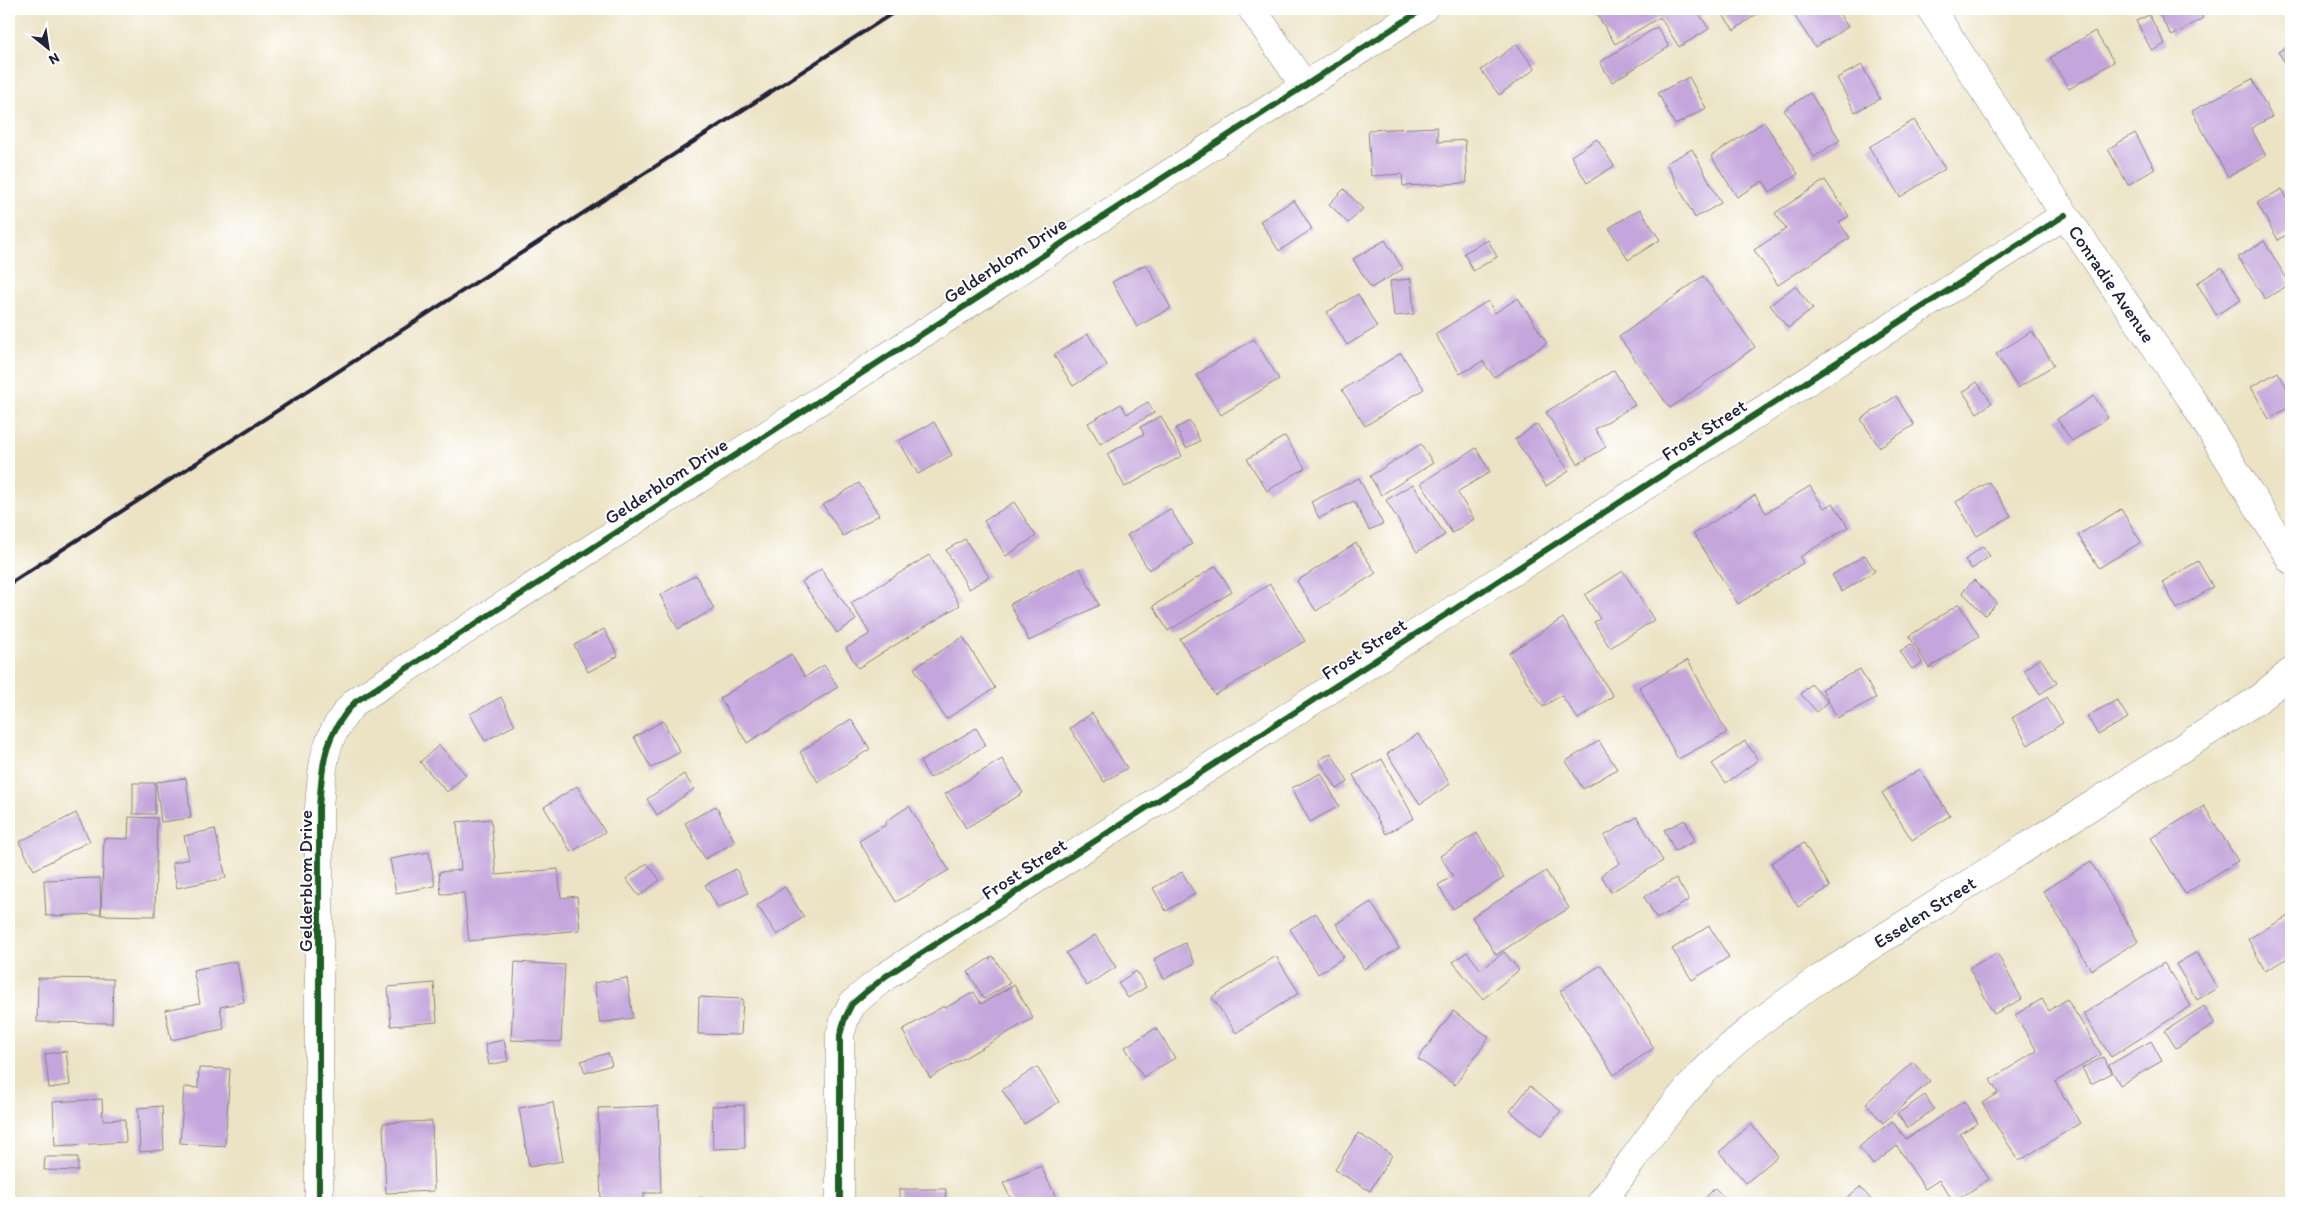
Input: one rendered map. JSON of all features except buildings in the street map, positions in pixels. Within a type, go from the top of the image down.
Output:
[{"type":"street","points":[[1252,9],[1304,84]]},
{"type":"street","name":"Gelderblom Drive","points":[[319,1203],[319,807],[323,763],[328,741],[343,715],[355,702],[1304,84],[1423,9]]},
{"type":"street","name":"Conradie Avenue","points":[[1930,9],[2065,215],[2190,396],[2291,560]]},
{"type":"street","name":"Frost Street","points":[[840,1203],[840,1035],[852,1004],[866,992],[886,976],[2065,215]]},
{"type":"street","name":"Esselen Street","points":[[1601,1203],[1658,1126],[1696,1079],[1741,1037],[1773,1012],[1822,977],[2256,701],[2291,672]]},
{"type":"railway","points":[[9,584],[899,9]]},
{"type":"cycle path","points":[[319,1203],[319,807],[326,750],[336,727],[355,702],[1423,9]]},
{"type":"cycle path","points":[[840,1203],[840,1035],[852,1004],[866,992],[886,976],[2065,215]]}]
